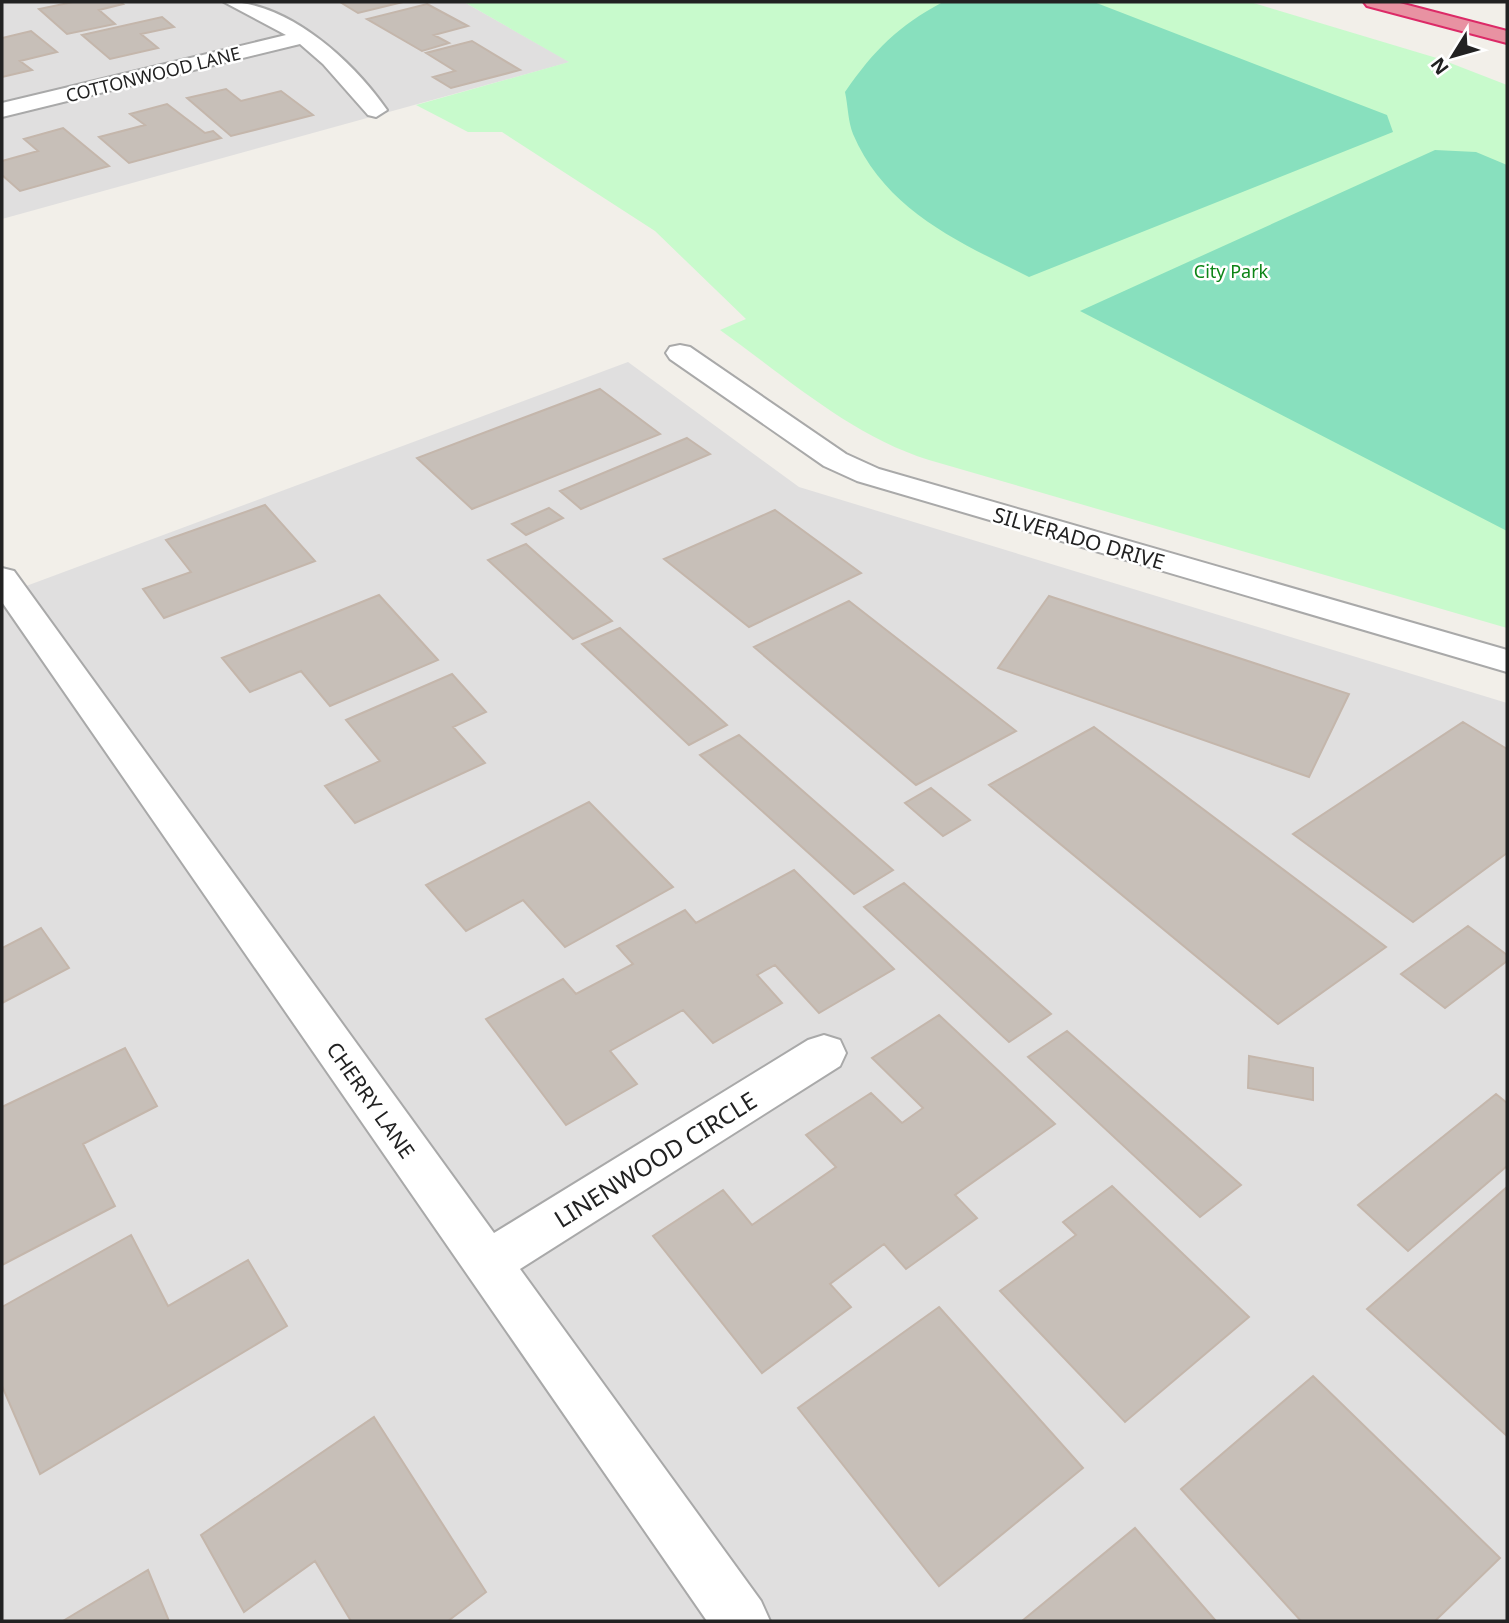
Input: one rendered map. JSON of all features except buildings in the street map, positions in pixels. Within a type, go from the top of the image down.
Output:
[{"type":"highway","points":[[1374,2],[1507,37]]},
{"type":"street","points":[[234,2],[274,18],[303,37],[325,54],[376,110]]},
{"type":"street","name":"COTTONWOOD LANE","points":[[2,110],[303,37]]},
{"type":"street","name":"SILVERADO DRIVE","points":[[680,353],[825,454],[868,475],[1507,661]]},
{"type":"street","name":"CHERRY LANE","points":[[2,578],[741,1621]]},
{"type":"street","name":"LINENWOOD CIRCLE","points":[[486,1264],[824,1053]]},
{"type":"shaded area","points":[[2,2],[464,2],[570,62],[2,219]]},
{"type":"shaded area","points":[[628,362],[799,487],[1507,703],[1507,1621],[2,1621],[2,595]]},
{"type":"green space","name":"City Park","points":[[464,2],[1250,2],[1440,59],[1507,85],[1507,628],[929,460],[900,449],[846,421],[720,330],[746,319],[655,231],[502,132],[468,132],[416,105],[569,62]]},
{"type":"green space","points":[[943,2],[1094,2],[1387,115],[1393,132],[1029,277],[951,237],[905,204],[867,161],[851,129],[845,92],[888,40],[913,20]]},
{"type":"green space","points":[[1435,150],[1476,152],[1507,165],[1507,531],[1080,311]]}]
